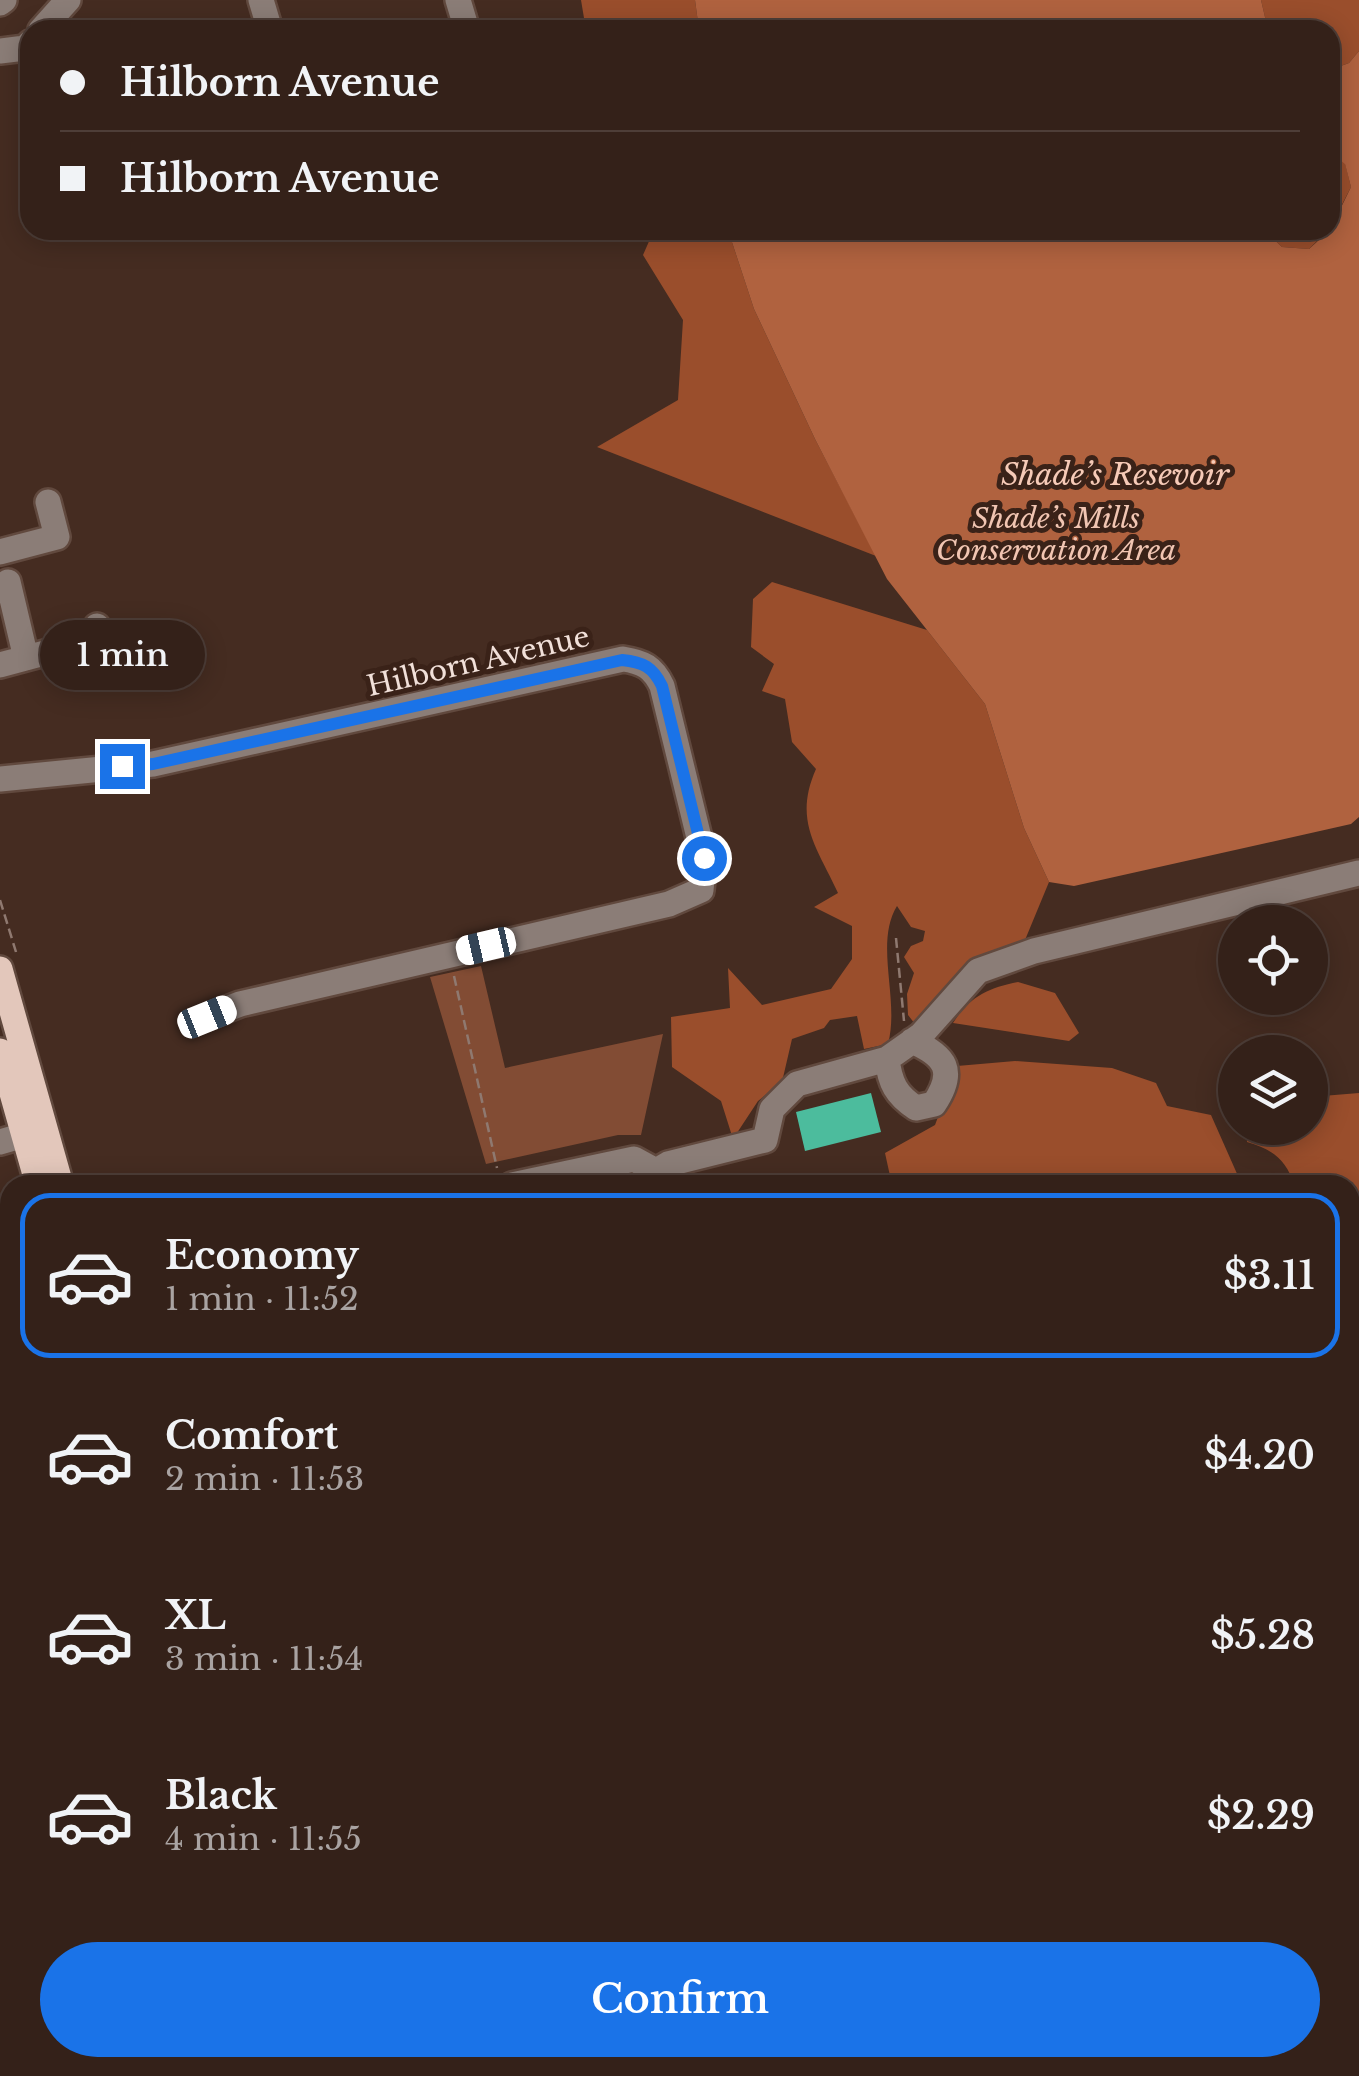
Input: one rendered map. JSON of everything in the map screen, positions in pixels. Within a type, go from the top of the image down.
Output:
[{"type":"main road","points":[[0,969],[58,1175]]},
{"type":"main road","points":[[0,1051],[12,1138],[32,1175]]},
{"type":"street","points":[[50,20],[68,0]]},
{"type":"street","points":[[0,552],[57,537],[48,502]]},
{"type":"street","points":[[8,582],[26,658]]},
{"type":"street","points":[[0,665],[89,641],[97,626]]},
{"type":"street","name":"Hilborn Avenue","points":[[0,779],[153,764],[622,660],[641,662],[654,671],[662,686],[704,858],[701,890],[669,904],[240,1004],[207,1017]]},
{"type":"street","points":[[660,1175],[668,1164],[765,1140],[772,1109],[798,1084],[887,1058],[912,1041],[978,971],[1034,951],[1359,873]]},
{"type":"street","points":[[887,1058],[889,1078],[898,1097],[916,1108],[934,1104],[946,1085],[946,1067],[934,1051],[912,1041]]},
{"type":"street","points":[[534,1175],[622,1160],[646,1163],[656,1175]]},
{"type":"path","points":[[896,938],[905,1027],[912,1041]]},
{"type":"path","points":[[450,955],[504,1175]]},
{"type":"shaded area","points":[[581,0],[695,0],[698,20],[584,20]]},
{"type":"shaded area","points":[[1261,0],[1359,0],[1359,51],[1349,63],[1340,66],[1340,20],[1266,20]]},
{"type":"shaded area","points":[[1340,159],[1345,163],[1351,187],[1340,208]]},
{"type":"shaded area","points":[[650,240],[731,240],[754,309],[876,556],[597,447],[678,400],[683,320],[643,255]]},
{"type":"shaded area","points":[[1275,240],[1318,240],[1309,249],[1282,247]]},
{"type":"shaded area","points":[[772,582],[927,630],[985,704],[1024,828],[1049,882],[1025,940],[977,964],[915,1024],[908,1015],[907,994],[914,973],[904,957],[911,946],[923,941],[925,931],[911,927],[897,906],[888,937],[888,1044],[864,1049],[857,1016],[830,1020],[824,1028],[792,1039],[782,1082],[758,1101],[733,1139],[721,1101],[672,1067],[671,1017],[730,1008],[728,968],[762,1005],[831,989],[852,959],[852,926],[814,907],[838,893],[807,819],[809,787],[816,769],[792,742],[785,699],[762,691],[774,664],[751,647],[753,599]]},
{"type":"shaded area","points":[[481,966],[505,1068],[663,1034],[641,1135],[618,1135],[486,1164],[430,977]]},
{"type":"shaded area","points":[[1018,982],[1055,993],[1079,1033],[1069,1041],[953,1023],[980,995]]},
{"type":"shaded area","points":[[1015,1061],[1112,1068],[1156,1083],[1167,1106],[1211,1115],[1218,1131],[1218,1145],[1224,1145],[1238,1175],[890,1175],[885,1153],[935,1125],[957,1066]]},
{"type":"shaded area","points":[[1359,1093],[1359,1175],[1290,1175],[1277,1157],[1256,1145],[1328,1145],[1328,1096]]},
{"type":"water","points":[[695,0],[1261,0],[1266,20],[698,20]]},
{"type":"water","name":"Shade’s Resevoir","points":[[1359,51],[1359,817],[1351,824],[1074,886],[1049,882],[1024,828],[985,704],[887,579],[754,309],[731,240],[1275,240],[1282,247],[1309,249],[1319,240],[1340,240],[1340,210],[1351,187],[1345,164],[1340,160],[1340,66],[1349,63]]},
{"type":"building","points":[[871,1093],[881,1132],[805,1151],[796,1112]]},
{"type":"route","points":[[122,766],[153,764],[622,660],[641,662],[654,671],[662,686],[704,858]]},
{"type":"park label","name":"Shade’s Mills Conservation Area","points":[[1056,534]]}]
